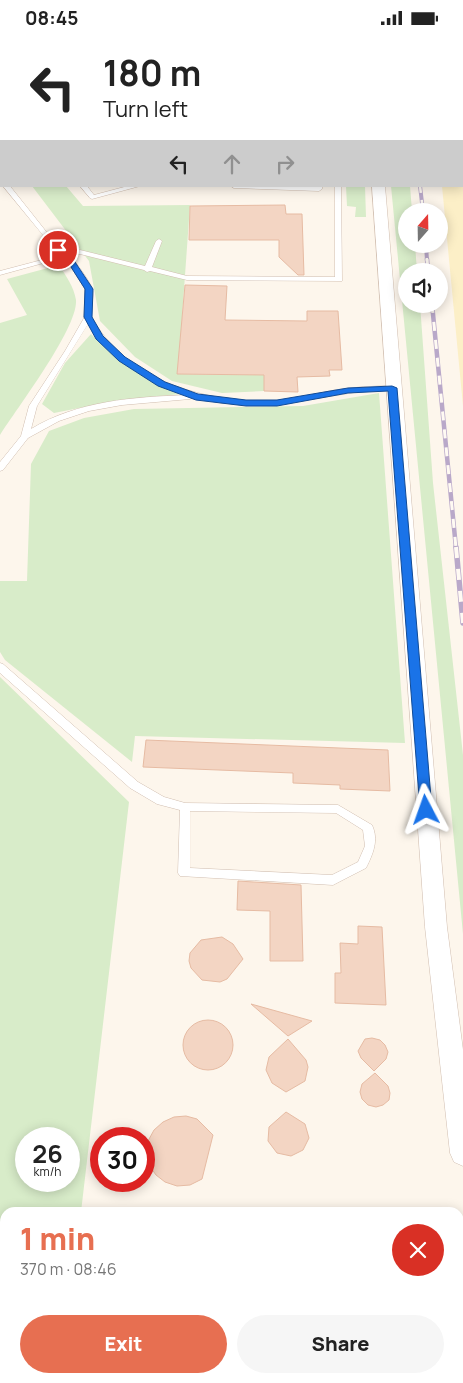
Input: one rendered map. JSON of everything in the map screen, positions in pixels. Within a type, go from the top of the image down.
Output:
[{"type":"street","points":[[378,187],[392,388],[436,927],[463,1153]]},
{"type":"lane","points":[[7,187],[58,250],[67,255],[89,289],[88,317],[69,351],[33,406],[25,436]]},
{"type":"lane","points":[[84,187],[92,197],[133,187]]},
{"type":"lane","points":[[262,187],[319,189],[319,187]]},
{"type":"lane","points":[[67,255],[80,252],[147,270],[187,278],[339,279],[338,187]]},
{"type":"lane","points":[[147,270],[159,241]]},
{"type":"lane","points":[[0,273],[56,258],[58,250]]},
{"type":"lane","points":[[88,317],[99,337],[122,359],[162,384],[196,397]]},
{"type":"lane","points":[[0,468],[25,436],[54,419],[99,407],[163,398],[196,397],[246,403],[277,403],[348,390],[392,388]]},
{"type":"lane","points":[[0,667],[134,785],[161,801],[185,807],[338,809],[368,828],[370,846],[362,865],[333,880],[184,873],[185,807]]},
{"type":"green space","points":[[33,187],[67,187],[83,206],[190,205],[178,374],[264,375],[264,391],[222,393],[172,381],[135,357],[100,321],[89,261]]},
{"type":"green space","points":[[346,187],[365,187],[366,217],[355,217],[356,207],[347,206]]},
{"type":"green space","points":[[391,187],[410,187],[411,203],[398,203],[398,253],[416,253],[416,263],[398,263]]},
{"type":"green space","points":[[59,265],[75,295],[74,313],[45,368],[0,435],[0,323],[27,315],[7,279]]},
{"type":"green space","points":[[403,313],[421,313],[433,483],[463,755],[463,934]]},
{"type":"green space","points":[[91,334],[111,353],[133,369],[156,383],[181,394],[120,400],[54,413],[42,404],[65,363]]},
{"type":"green space","points":[[379,393],[405,743],[135,736],[132,762],[5,660],[0,652],[0,581],[27,581],[31,464],[49,431],[84,418],[134,409],[303,406]]},
{"type":"green space","points":[[0,677],[129,802],[82,1207],[0,1207]]},
{"type":"sand","points":[[442,187],[463,187],[463,406],[448,249],[448,203],[444,203]]},
{"type":"building","points":[[285,205],[286,214],[302,214],[304,275],[298,275],[279,257],[279,240],[189,240],[190,206]]},
{"type":"building","points":[[185,285],[227,286],[225,320],[307,321],[307,311],[338,311],[342,370],[329,370],[330,376],[297,377],[298,392],[264,391],[264,375],[177,374]]},
{"type":"building","points":[[146,740],[388,750],[390,791],[340,789],[340,785],[293,783],[293,773],[143,767]]},
{"type":"building","points":[[238,881],[301,885],[303,961],[270,961],[270,911],[237,910]]},
{"type":"building","points":[[358,926],[382,927],[386,1005],[335,1003],[335,973],[341,973],[340,943],[358,944]]},
{"type":"building","points":[[222,937],[233,944],[243,959],[227,979],[220,982],[202,980],[191,968],[189,961],[190,953],[201,940]]},
{"type":"building","points":[[251,1004],[312,1021],[288,1036]]},
{"type":"building","points":[[203,1020],[213,1020],[226,1027],[233,1040],[233,1050],[226,1063],[213,1070],[203,1070],[194,1066],[187,1059],[183,1050],[183,1040],[187,1031],[194,1024]]},
{"type":"building","points":[[288,1039],[306,1060],[308,1067],[305,1081],[286,1092],[272,1083],[266,1070],[269,1057]]},
{"type":"building","points":[[365,1039],[380,1040],[388,1052],[386,1059],[374,1071],[361,1058],[358,1051]]},
{"type":"building","points":[[375,1073],[388,1086],[390,1093],[389,1100],[383,1105],[376,1107],[368,1105],[362,1099],[360,1092],[362,1084]]},
{"type":"building","points":[[286,1112],[305,1124],[309,1138],[303,1150],[291,1156],[277,1153],[268,1141],[269,1127]]},
{"type":"building","points":[[186,1116],[197,1119],[213,1135],[202,1179],[190,1185],[177,1186],[165,1182],[155,1174],[155,1129],[163,1122],[174,1117]]},
{"type":"railway","points":[[420,187],[422,203]]},
{"type":"railway","points":[[427,253],[427,261]]},
{"type":"railway","points":[[427,259],[427,263]]},
{"type":"railway","points":[[433,313],[456,548]]},
{"type":"railway","points":[[456,547],[463,623]]},
{"type":"route","points":[[58,250],[67,255],[89,289],[88,317],[99,337],[122,359],[162,384],[196,397],[246,403],[277,403],[348,390],[392,388],[426,810]]}]
